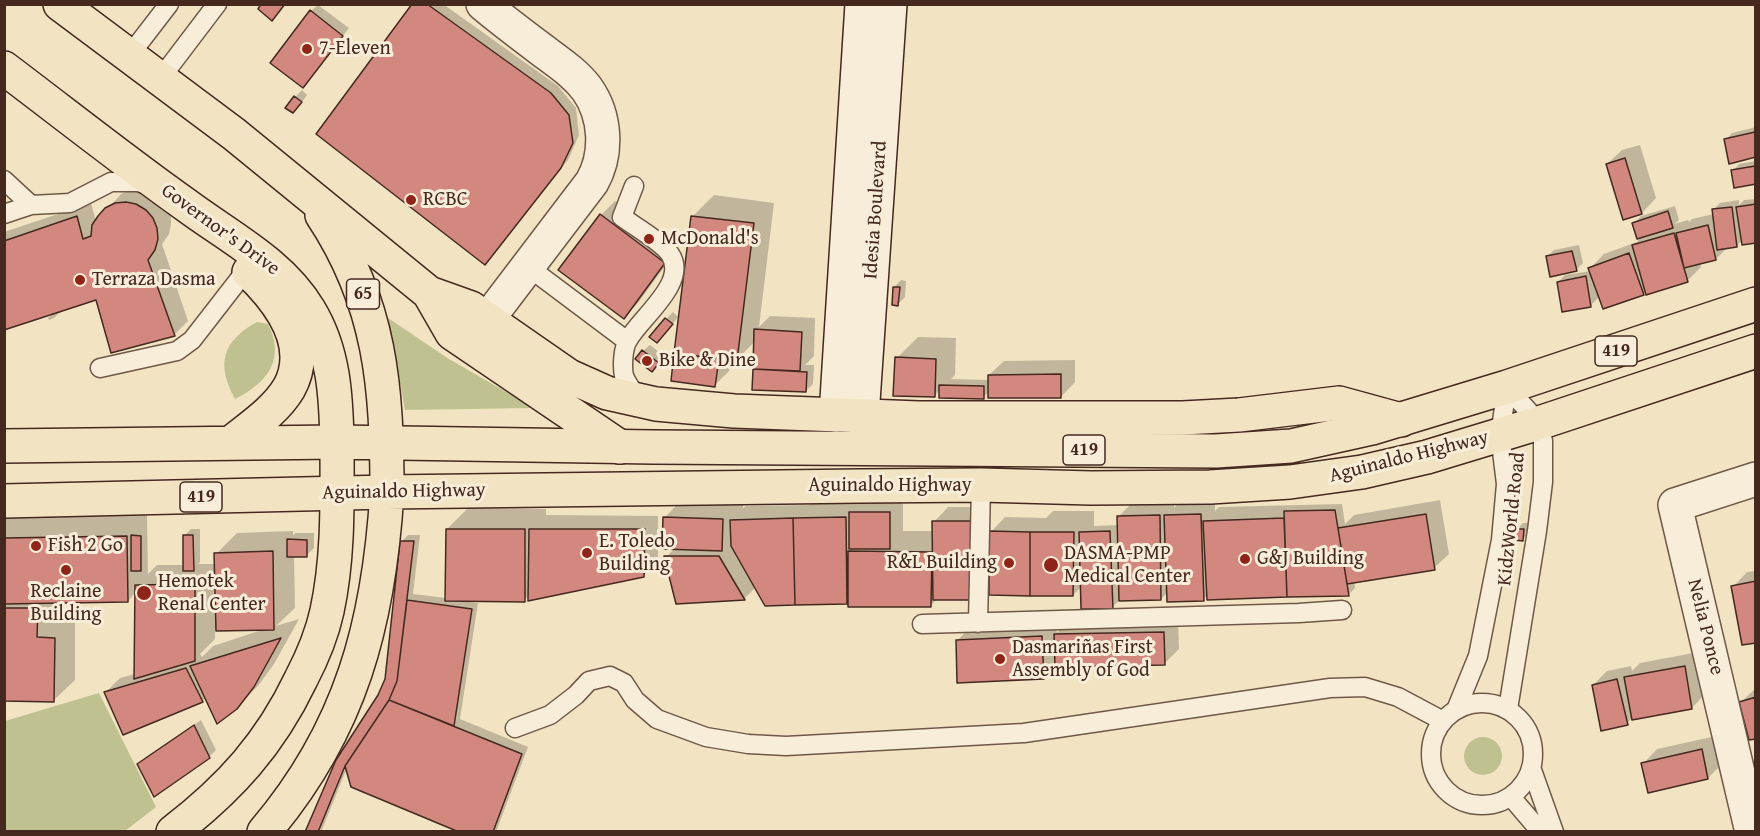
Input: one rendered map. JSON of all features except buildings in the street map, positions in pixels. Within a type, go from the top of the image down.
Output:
[{"type":"main road","name":"65","points":[[60,4],[280,170],[429,293],[471,308],[581,383],[607,393],[640,401]]},
{"type":"main road","name":"Governor's Drive","points":[[4,68],[173,196],[252,262],[282,275],[299,295],[321,335],[328,355],[335,391],[337,494],[334,567],[327,612],[308,665],[269,737],[242,771],[209,803],[173,831]]},
{"type":"main road","name":"65","points":[[264,831],[294,793],[320,754],[351,688],[368,634],[377,591],[387,492],[384,388],[369,312],[358,281],[340,244],[320,213],[280,170]]},
{"type":"main road","points":[[232,442],[265,416],[281,398],[290,387],[296,366],[296,348],[287,320],[252,262]]},
{"type":"main road","name":"65","points":[[429,293],[452,333],[620,447]]},
{"type":"main road","name":"Aguinaldo Highway","points":[[4,446],[387,442],[620,447],[1216,451],[1254,449],[1346,435],[1401,420],[1755,304]]},
{"type":"main road","name":"Aguinaldo Highway","points":[[4,501],[387,492],[981,485],[1162,488],[1290,482],[1396,465],[1539,423],[1755,351]]},
{"type":"main road","name":"Aguinaldo Highway","points":[[640,401],[734,411],[849,416],[1183,418],[1248,414],[1339,403],[1401,420]]},
{"type":"street","points":[[483,4],[582,83],[594,100],[602,125],[602,151],[597,173],[587,190],[487,320]]},
{"type":"street","name":"Idesia Boulevard","points":[[849,416],[862,4]]},
{"type":"street","name":"Idesia Boulevard","points":[[849,416],[890,4]]},
{"type":"street","name":"Nelia Ponce","points":[[1752,831],[1675,505],[1755,478]]},
{"type":"lane","points":[[129,56],[169,4]]},
{"type":"lane","points":[[160,79],[217,4]]},
{"type":"lane","points":[[4,180],[31,205]]},
{"type":"lane","points":[[4,214],[31,205],[70,202],[111,182],[138,182],[173,196]]},
{"type":"lane","points":[[634,186],[622,216],[666,250],[673,260],[674,271],[668,287],[627,341],[623,363],[624,376],[640,401]]},
{"type":"lane","points":[[100,369],[177,351],[192,340],[252,262]]},
{"type":"lane","points":[[527,266],[627,341]]},
{"type":"lane","points":[[1507,387],[1539,423]]},
{"type":"lane","name":"KidzWorld Road","points":[[1507,387],[1500,435],[1506,484],[1501,540],[1511,582],[1508,709]]},
{"type":"lane","name":"KidzWorld Road","points":[[1450,715],[1511,582],[1543,482],[1539,423]]},
{"type":"lane","points":[[978,623],[981,485]]},
{"type":"lane","points":[[922,624],[1342,610]]},
{"type":"lane","points":[[515,728],[550,715],[590,681],[610,676],[624,683],[635,700],[657,719],[706,737],[786,747],[1024,733],[1330,688],[1365,687],[1450,715]]},
{"type":"lane","points":[[1495,704],[1508,709],[1521,720],[1530,736],[1534,752],[1532,770],[1524,785],[1511,797],[1497,804],[1480,806],[1464,803],[1450,795],[1439,783],[1432,768],[1431,751],[1435,735],[1450,715],[1468,705],[1495,704]]},
{"type":"lane","points":[[1532,770],[1554,831]]},
{"type":"lane","points":[[1511,797],[1541,831]]},
{"type":"green space","points":[[388,318],[449,359],[534,408],[405,410]]},
{"type":"green space","points":[[257,322],[268,324],[273,337],[274,359],[264,378],[235,399],[226,375],[224,364],[226,354],[236,337]]},
{"type":"green space","points":[[99,693],[156,807],[125,831],[5,831],[5,721]]},
{"type":"green space","points":[[1483,737],[1497,742],[1502,756],[1497,770],[1483,775],[1469,770],[1464,756],[1469,742]]},
{"type":"place","name":"7-Eleven","points":[[307,49]]},
{"type":"place","name":"RCBC","points":[[411,200]]},
{"type":"place","name":"McDonald's","points":[[649,239]]},
{"type":"place","name":"Terraza Dasma","points":[[80,280]]},
{"type":"place","name":"Bike & Dine","points":[[647,361]]},
{"type":"place","name":"Fish 2 Go","points":[[36,546]]},
{"type":"place","name":"E. Toledo Building","points":[[587,553]]},
{"type":"place","name":"G&J Building","points":[[1245,559]]},
{"type":"place","name":"R&L Building","points":[[1009,563]]},
{"type":"place","name":"DASMA-PMP Medical Center","points":[[1051,565]]},
{"type":"place","name":"Reclaine Building","points":[[66,570]]},
{"type":"place","name":"Hemotek Renal Center","points":[[144,593]]},
{"type":"place","name":"Dasmariñas First Assembly of God","points":[[1000,659]]}]
